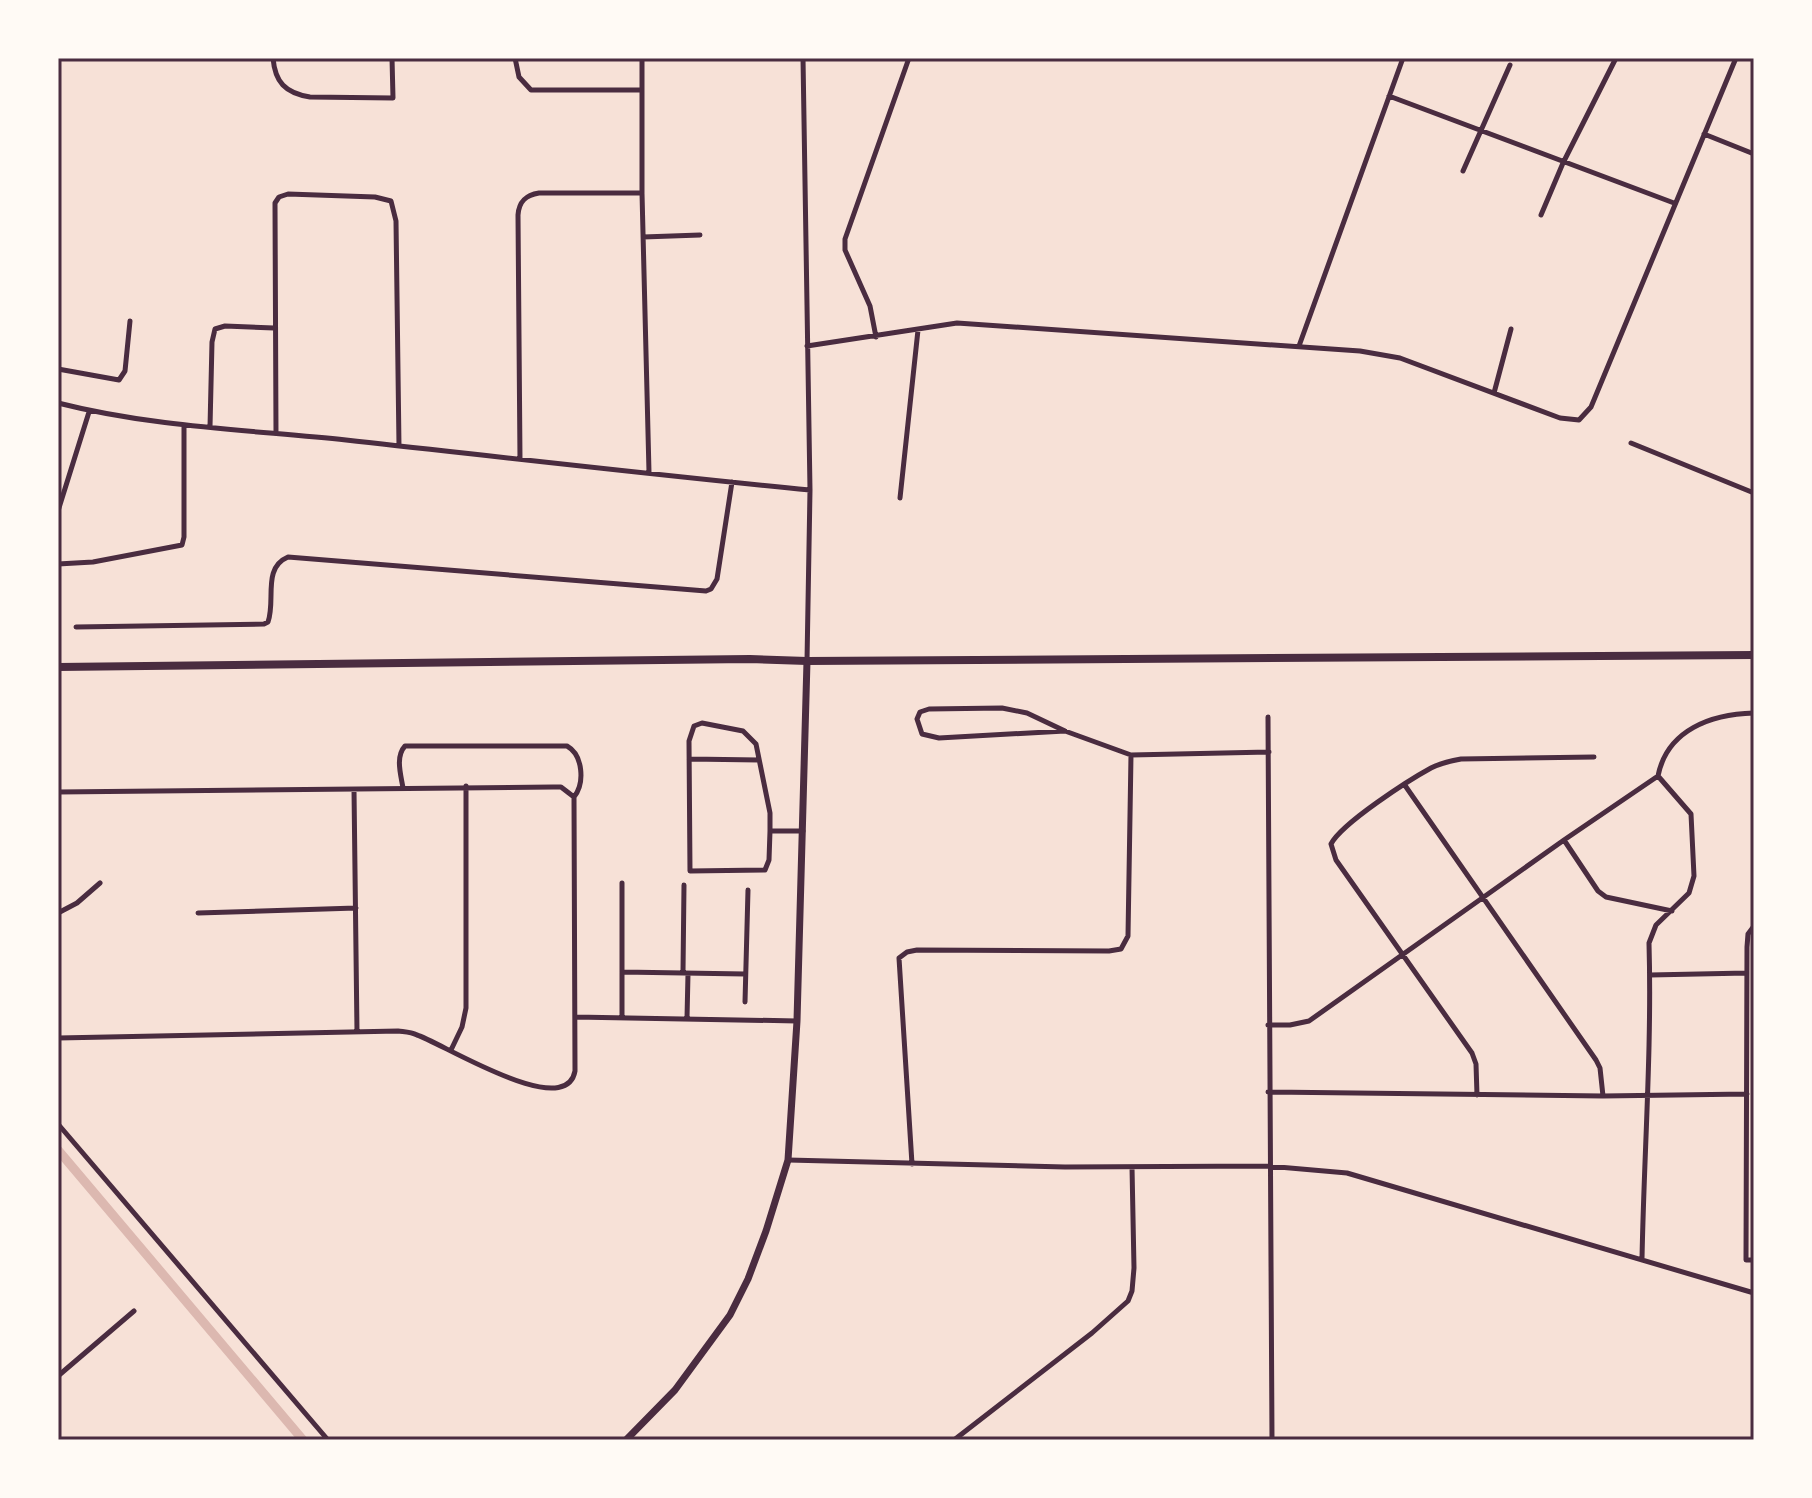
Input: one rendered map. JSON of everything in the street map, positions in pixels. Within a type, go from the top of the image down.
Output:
[{"type":"main road","points":[[58,667],[750,659],[1754,655]]},
{"type":"street","points":[[273,58],[278,82],[297,94],[310,97],[393,98],[392,58]]},
{"type":"street","points":[[515,58],[519,77],[531,90],[642,90]]},
{"type":"street","points":[[642,58],[649,472]]},
{"type":"street","points":[[626,1440],[675,1390],[730,1315],[766,1231],[788,1160],[797,1021],[810,490],[803,58]]},
{"type":"street","points":[[876,337],[870,306],[845,250],[845,239],[909,58]]},
{"type":"street","points":[[1299,346],[1403,58]]},
{"type":"street","points":[[1541,215],[1563,163],[1616,58]]},
{"type":"street","points":[[807,346],[957,323],[1387,354],[1560,418],[1579,420],[1588,413],[1736,58]]},
{"type":"street","points":[[1463,171],[1510,65]]},
{"type":"street","points":[[1389,96],[1674,203]]},
{"type":"street","points":[[1704,134],[1754,154]]},
{"type":"street","points":[[520,459],[520,204],[526,197],[539,193],[642,193]]},
{"type":"street","points":[[276,433],[276,200],[283,195],[295,194],[375,197],[391,201],[396,221],[399,446]]},
{"type":"street","points":[[643,237],[700,235]]},
{"type":"street","points":[[58,369],[119,380],[125,371],[130,321]]},
{"type":"street","points":[[210,427],[215,329],[225,326],[274,328]]},
{"type":"street","points":[[1494,393],[1511,329]]},
{"type":"street","points":[[900,498],[918,330]]},
{"type":"street","points":[[58,403],[89,412],[184,425],[810,490]]},
{"type":"street","points":[[58,511],[89,412]]},
{"type":"street","points":[[58,564],[93,562],[182,545],[184,425]]},
{"type":"street","points":[[1631,443],[1754,493]]},
{"type":"street","points":[[76,627],[264,624],[271,614],[273,570],[278,562],[288,557],[706,591],[717,579],[732,482]]},
{"type":"street","points":[[1065,731],[939,738],[922,734],[917,719],[920,712],[929,709],[1002,708],[1027,713],[1065,731],[1131,755],[1269,752]]},
{"type":"street","points":[[1268,1025],[1309,1021],[1403,956],[1658,776],[1666,750],[1681,735],[1711,719],[1754,713]]},
{"type":"street","points":[[1268,717],[1268,1166],[1272,1440]]},
{"type":"street","points":[[702,723],[743,731],[756,744],[759,760],[770,813],[769,860],[765,870],[690,871],[690,730],[702,723]]},
{"type":"street","points":[[58,1038],[413,1033],[524,1084],[566,1086],[574,1078],[574,797],[580,785],[579,760],[575,750],[567,746],[405,746],[399,753],[403,788]]},
{"type":"street","points":[[912,1164],[899,958],[917,950],[1121,949],[1128,936],[1131,755]]},
{"type":"street","points":[[1477,1095],[1476,1064],[1472,1053],[1334,856],[1332,841],[1404,784],[1440,764],[1461,759],[1594,757]]},
{"type":"street","points":[[689,759],[759,760]]},
{"type":"street","points":[[1642,1259],[1644,1148],[1649,1095],[1651,935],[1656,925],[1689,893],[1692,885],[1693,822],[1686,805],[1658,776]]},
{"type":"street","points":[[1404,784],[1596,1060],[1603,1096]]},
{"type":"street","points":[[451,1050],[462,1027],[466,1008],[466,786]]},
{"type":"street","points":[[58,792],[466,786],[561,787],[574,797]]},
{"type":"street","points":[[354,790],[357,1032]]},
{"type":"street","points":[[770,831],[803,831]]},
{"type":"street","points":[[1564,840],[1603,895],[1673,911]]},
{"type":"street","points":[[58,913],[77,903],[100,883]]},
{"type":"street","points":[[622,883],[622,1018]]},
{"type":"street","points":[[684,885],[687,1018]]},
{"type":"street","points":[[745,1002],[748,890]]},
{"type":"street","points":[[198,913],[356,908]]},
{"type":"street","points":[[1754,926],[1747,938],[1751,1039],[1746,1151],[1746,1260],[1754,1260]]},
{"type":"street","points":[[622,972],[745,974]]},
{"type":"street","points":[[1650,975],[1747,973]]},
{"type":"street","points":[[575,1017],[797,1021]]},
{"type":"street","points":[[1268,1092],[1603,1096],[1747,1094]]},
{"type":"street","points":[[58,1124],[328,1440]]},
{"type":"street","points":[[1746,1151],[1754,1151]]},
{"type":"street","points":[[788,1160],[1132,1167],[1268,1166],[1347,1173],[1754,1293]]},
{"type":"street","points":[[954,1440],[1101,1326],[1128,1301],[1134,1268],[1132,1167]]},
{"type":"street","points":[[58,1376],[134,1311]]},
{"type":"waterway","points":[[58,1150],[303,1440]]}]
